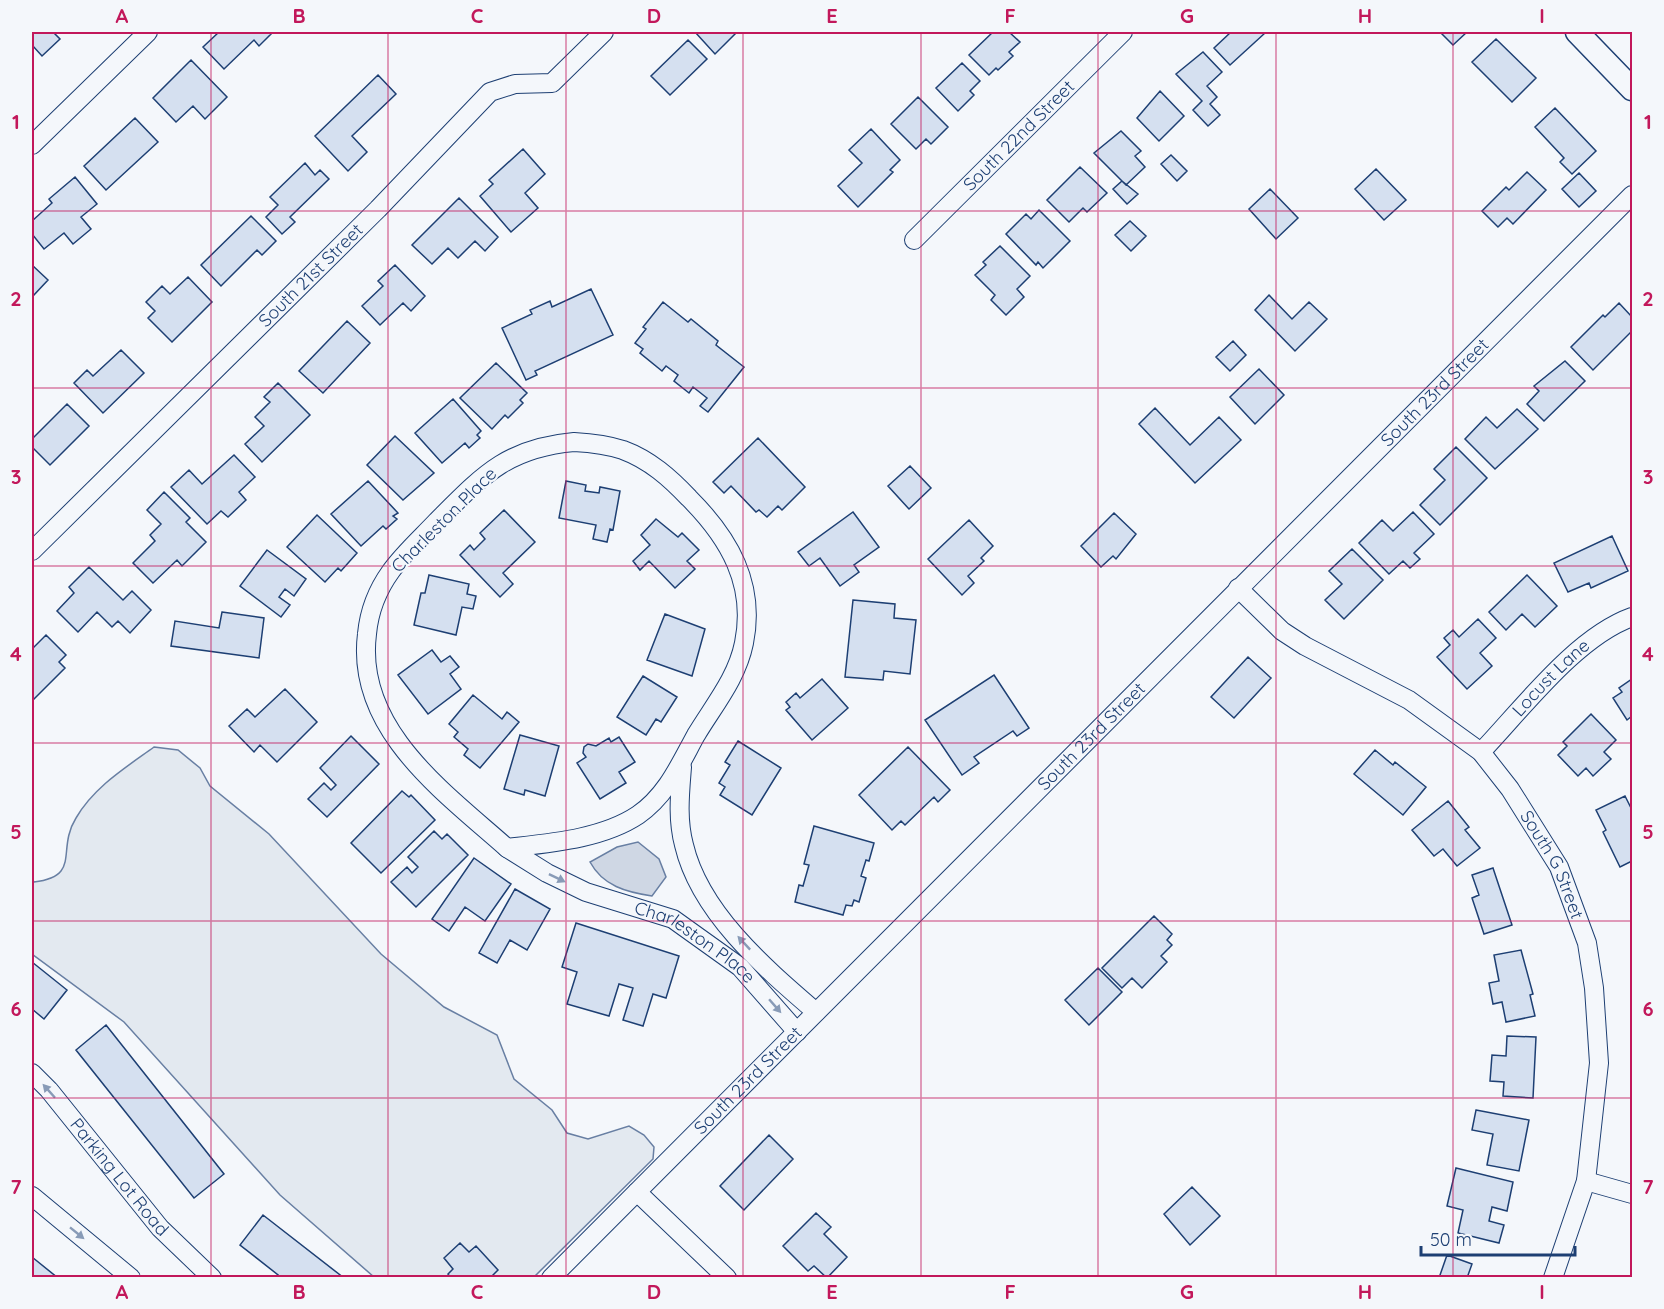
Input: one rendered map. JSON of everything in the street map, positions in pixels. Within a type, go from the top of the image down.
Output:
[{"type":"street","points":[[32,145],[148,32]]},
{"type":"street","name":"South 21st Street","points":[[32,551],[378,210],[490,92],[515,84],[552,83],[604,32]]},
{"type":"street","name":"South 22nd Street","points":[[914,240],[1123,32]]},
{"type":"street","points":[[1577,32],[1632,89]]},
{"type":"street","name":"South 23rd Street","points":[[550,1278],[1632,195]]},
{"type":"street","name":"Charleston Place","points":[[507,848],[573,838],[610,828],[639,814],[664,791],[682,764],[736,669],[744,644],[747,607],[744,586],[736,559],[707,516],[670,479],[645,460],[601,444],[574,442],[550,444],[524,451],[500,464],[476,483],[400,559],[377,595],[368,621],[365,649],[375,705],[388,730],[467,813],[507,848],[547,873],[586,892],[673,919],[740,967],[797,1032]]},
{"type":"street","name":"South G Street","points":[[1238,588],[1282,631],[1305,646],[1409,700],[1481,752],[1510,789],[1559,867],[1587,943],[1594,988],[1599,1063],[1586,1181],[1553,1278]]},
{"type":"street","name":"Locust Lane","points":[[1481,752],[1582,647],[1604,631],[1632,617]]},
{"type":"street","name":"Charleston Place","points":[[682,764],[679,809],[684,844],[695,880],[713,909],[782,983],[816,1012]]},
{"type":"street","name":"Parking Lot Road","points":[[32,1073],[49,1090],[160,1228],[212,1278]]},
{"type":"street","points":[[1586,1181],[1632,1194]]},
{"type":"street","points":[[638,1192],[727,1278]]},
{"type":"street","points":[[32,1196],[131,1278]]},
{"type":"shaded area","points":[[154,747],[178,750],[200,768],[210,786],[269,834],[381,954],[444,1007],[497,1035],[514,1079],[552,1110],[567,1133],[588,1139],[629,1126],[644,1135],[654,1147],[653,1159],[534,1277],[374,1277],[280,1195],[124,1022],[32,954],[32,879],[34,882],[49,879],[58,874],[66,860],[70,830],[83,807],[101,787]]},
{"type":"shaded area","points":[[638,842],[659,859],[666,877],[652,896],[616,887],[602,877],[590,862],[617,847]]},
{"type":"building","points":[[32,32],[53,32],[60,39],[42,56],[32,45]]},
{"type":"building","points":[[219,32],[269,32],[271,34],[259,46],[254,40],[224,69],[203,47]]},
{"type":"building","points":[[695,32],[737,32],[715,54]]},
{"type":"building","points":[[993,32],[1009,32],[1020,42],[1009,52],[1013,56],[989,75],[969,55]]},
{"type":"building","points":[[1231,32],[1265,33],[1230,65],[1214,48]]},
{"type":"building","points":[[1440,32],[1467,32],[1453,45]]},
{"type":"building","points":[[1496,39],[1536,78],[1512,102],[1472,62]]},
{"type":"building","points":[[688,40],[707,59],[670,95],[651,76]]},
{"type":"building","points":[[1203,52],[1222,72],[1207,86],[1217,97],[1210,104],[1220,115],[1208,126],[1193,110],[1202,101],[1176,74]]},
{"type":"building","points":[[191,60],[227,97],[205,119],[193,106],[176,122],[153,98]]},
{"type":"building","points":[[962,63],[980,81],[970,91],[974,95],[958,111],[936,88]]},
{"type":"building","points":[[378,75],[396,94],[352,136],[367,152],[348,171],[315,136]]},
{"type":"building","points":[[1160,91],[1184,116],[1159,141],[1137,118]]},
{"type":"building","points":[[918,97],[948,127],[931,144],[926,139],[916,149],[891,124]]},
{"type":"building","points":[[1555,108],[1596,151],[1572,174],[1560,162],[1564,158],[1535,127]]},
{"type":"building","points":[[135,118],[158,142],[106,190],[84,166]]},
{"type":"building","points":[[871,129],[900,160],[890,170],[893,172],[858,207],[838,186],[862,163],[849,150]]},
{"type":"building","points":[[1121,131],[1141,151],[1135,156],[1145,167],[1126,185],[1094,153]]},
{"type":"building","points":[[523,149],[545,174],[525,193],[538,208],[511,232],[480,196],[493,184],[489,180]]},
{"type":"building","points":[[1171,155],[1187,171],[1177,181],[1161,164]]},
{"type":"building","points":[[305,163],[315,175],[320,170],[329,179],[290,217],[295,222],[282,234],[266,217],[278,205],[270,197]]},
{"type":"building","points":[[1080,167],[1107,193],[1087,212],[1083,208],[1069,222],[1047,200]]},
{"type":"building","points":[[1376,169],[1406,200],[1384,220],[1355,189]]},
{"type":"building","points":[[1527,172],[1546,190],[1513,224],[1507,218],[1498,227],[1482,211],[1506,187],[1509,190]]},
{"type":"building","points":[[1579,173],[1596,191],[1579,207],[1562,189]]},
{"type":"building","points":[[75,177],[97,204],[81,217],[91,229],[73,244],[64,233],[44,249],[32,234],[32,221],[52,203],[49,199]]},
{"type":"building","points":[[1122,181],[1138,194],[1127,204],[1113,189]]},
{"type":"building","points":[[1270,189],[1298,218],[1276,239],[1249,209]]},
{"type":"building","points":[[459,198],[498,237],[485,251],[475,241],[458,258],[448,248],[432,264],[412,245]]},
{"type":"building","points":[[1039,210],[1070,241],[1043,268],[1038,262],[1036,265],[1006,234],[1026,214],[1031,219]]},
{"type":"building","points":[[251,216],[276,241],[262,255],[257,250],[221,286],[201,265]]},
{"type":"building","points":[[1130,221],[1146,236],[1131,251],[1115,235]]},
{"type":"building","points":[[1000,246],[1030,276],[1017,289],[1024,297],[1006,315],[991,300],[995,295],[975,275],[986,265],[983,262]]},
{"type":"building","points":[[32,265],[48,280],[32,297]]},
{"type":"building","points":[[395,265],[425,296],[411,311],[403,303],[380,325],[362,306],[383,286],[378,281]]},
{"type":"building","points":[[188,277],[212,302],[172,342],[148,318],[155,311],[146,302],[162,286],[170,294]]},
{"type":"building","points":[[591,289],[613,335],[535,371],[537,375],[526,380],[502,328],[532,314],[530,310],[550,301],[552,307]]},
{"type":"building","points":[[1269,295],[1292,319],[1309,302],[1327,319],[1295,351],[1255,310]]},
{"type":"building","points":[[663,302],[688,322],[691,319],[718,341],[716,345],[744,367],[708,412],[700,406],[707,398],[693,387],[689,393],[674,381],[678,375],[666,366],[662,371],[640,353],[643,349],[635,343],[646,329],[643,327]]},
{"type":"building","points":[[1619,303],[1632,317],[1632,331],[1593,370],[1571,347],[1603,315],[1605,317]]},
{"type":"building","points":[[347,321],[370,343],[323,393],[299,371]]},
{"type":"building","points":[[1233,341],[1246,355],[1230,371],[1216,357]]},
{"type":"building","points":[[121,350],[144,373],[103,413],[74,383],[87,370],[93,376]]},
{"type":"building","points":[[1565,361],[1585,381],[1544,421],[1527,404],[1539,391],[1534,386]]},
{"type":"building","points":[[496,363],[527,393],[520,400],[523,403],[508,418],[505,415],[492,429],[460,398]]},
{"type":"building","points":[[1259,369],[1284,395],[1255,424],[1230,397]]},
{"type":"building","points":[[278,383],[310,415],[262,462],[245,444],[264,426],[255,417],[270,402],[264,397]]},
{"type":"building","points":[[453,399],[481,431],[477,435],[480,438],[469,448],[465,443],[442,463],[415,433]]},
{"type":"building","points":[[67,404],[89,426],[50,465],[32,447],[32,439]]},
{"type":"building","points":[[1155,408],[1190,445],[1219,417],[1241,440],[1195,483],[1139,424]]},
{"type":"building","points":[[1517,409],[1538,429],[1495,469],[1465,439],[1486,417],[1497,428]]},
{"type":"building","points":[[395,436],[434,473],[403,500],[367,465]]},
{"type":"building","points":[[758,438],[805,487],[782,510],[778,506],[767,517],[759,510],[756,512],[731,486],[724,493],[713,482]]},
{"type":"building","points":[[1456,447],[1487,478],[1440,525],[1420,505],[1445,480],[1434,469]]},
{"type":"building","points":[[234,455],[255,477],[239,492],[246,500],[228,517],[221,511],[207,524],[171,487],[189,470],[202,484]]},
{"type":"building","points":[[910,466],[931,488],[909,509],[888,486]]},
{"type":"building","points":[[368,481],[398,513],[393,516],[397,519],[386,529],[383,526],[361,546],[331,514]]},
{"type":"building","points":[[566,481],[586,485],[585,491],[599,493],[600,487],[620,491],[613,530],[610,529],[607,542],[593,539],[596,525],[559,518]]},
{"type":"building","points":[[164,492],[190,518],[186,522],[206,542],[182,566],[177,560],[153,583],[133,563],[155,541],[150,535],[161,524],[147,510]]},
{"type":"building","points":[[504,510],[535,542],[503,573],[513,584],[500,597],[460,555],[470,545],[474,550],[485,539],[480,533]]},
{"type":"building","points":[[853,512],[879,547],[854,565],[859,572],[840,586],[820,558],[809,566],[798,552]]},
{"type":"building","points":[[1413,512],[1434,534],[1414,553],[1420,559],[1410,568],[1403,561],[1389,574],[1359,543],[1382,520],[1393,531]]},
{"type":"building","points":[[1114,513],[1136,534],[1116,559],[1113,556],[1101,567],[1081,546]]},
{"type":"building","points":[[317,515],[357,553],[341,571],[338,568],[325,582],[287,547]]},
{"type":"building","points":[[656,519],[678,537],[682,533],[699,550],[687,561],[695,569],[675,588],[649,561],[640,570],[633,561],[650,545],[641,535]]},
{"type":"building","points":[[969,520],[993,546],[981,558],[984,561],[968,576],[974,583],[962,595],[928,559]]},
{"type":"building","points":[[1612,536],[1628,571],[1591,588],[1589,583],[1568,592],[1554,563]]},
{"type":"building","points":[[1352,549],[1383,580],[1344,619],[1325,600],[1342,584],[1329,571]]},
{"type":"building","points":[[267,550],[306,579],[294,596],[285,589],[279,597],[290,605],[281,617],[240,586]]},
{"type":"building","points":[[89,567],[123,600],[132,591],[151,610],[130,633],[118,621],[112,627],[97,612],[78,632],[57,611],[74,593],[69,587]]},
{"type":"building","points":[[429,575],[469,584],[467,594],[476,596],[473,609],[462,607],[456,635],[414,625],[421,593],[425,593]]},
{"type":"building","points":[[1527,575],[1557,606],[1535,627],[1522,614],[1506,630],[1489,612]]},
{"type":"building","points":[[853,600],[895,604],[894,618],[916,620],[910,674],[884,671],[883,680],[845,677]]},
{"type":"building","points":[[222,612],[264,618],[259,658],[171,646],[175,621],[219,628]]},
{"type":"building","points":[[665,614],[705,629],[692,676],[647,660]]},
{"type":"building","points":[[1478,619],[1496,638],[1480,653],[1492,666],[1467,689],[1437,657],[1450,645],[1444,638],[1453,630],[1459,637]]},
{"type":"building","points":[[46,635],[66,655],[59,662],[65,668],[32,701],[32,649]]},
{"type":"building","points":[[432,650],[441,662],[450,656],[459,667],[450,674],[461,689],[428,714],[398,675]]},
{"type":"building","points":[[1248,657],[1271,678],[1234,718],[1211,697]]},
{"type":"building","points":[[994,675],[1029,728],[1017,736],[1013,731],[974,757],[979,763],[962,775],[925,720]]},
{"type":"building","points":[[643,676],[677,697],[661,722],[656,719],[646,735],[617,717]]},
{"type":"building","points":[[822,679],[848,708],[812,740],[786,710],[790,707],[786,702],[796,693],[800,698]]},
{"type":"building","points":[[1632,679],[1632,716],[1627,720],[1613,698],[1622,692],[1619,688]]},
{"type":"building","points":[[285,689],[317,722],[277,762],[260,745],[254,752],[229,726],[247,709],[255,717]]},
{"type":"building","points":[[473,695],[502,719],[507,712],[519,722],[480,768],[464,755],[468,749],[454,737],[458,732],[449,724]]},
{"type":"building","points":[[1591,714],[1616,740],[1604,752],[1611,759],[1593,776],[1586,768],[1578,776],[1558,755],[1567,746],[1563,742]]},
{"type":"building","points":[[520,735],[559,746],[545,796],[525,790],[524,795],[504,789]]},
{"type":"building","points":[[351,736],[379,764],[327,817],[308,799],[324,783],[331,790],[336,785],[320,768]]},
{"type":"building","points":[[619,737],[635,762],[619,772],[626,783],[600,799],[577,763],[586,757],[583,753],[584,747],[588,744],[596,746],[609,738],[611,742]]},
{"type":"building","points":[[738,741],[781,768],[752,815],[720,795],[725,787],[719,783],[730,765],[725,762]]},
{"type":"building","points":[[908,747],[950,790],[938,802],[934,797],[905,825],[901,821],[892,830],[859,795]]},
{"type":"building","points":[[1375,750],[1393,765],[1395,762],[1426,787],[1403,815],[1354,774]]},
{"type":"building","points":[[402,791],[409,797],[411,795],[435,820],[381,873],[351,843]]},
{"type":"building","points":[[1625,796],[1632,810],[1632,861],[1620,867],[1603,832],[1606,830],[1596,810]]},
{"type":"building","points":[[1448,801],[1469,827],[1465,830],[1480,848],[1457,866],[1443,849],[1434,856],[1412,830]]},
{"type":"building","points":[[814,826],[874,843],[869,861],[866,860],[861,876],[866,878],[859,902],[854,900],[852,906],[846,905],[843,915],[795,902],[799,885],[803,886],[809,865],[804,864]]},
{"type":"building","points":[[434,831],[442,839],[447,834],[468,855],[416,907],[391,882],[407,867],[412,873],[418,867],[408,857]]},
{"type":"building","points":[[474,858],[511,884],[485,921],[465,907],[449,931],[432,919]]},
{"type":"building","points":[[1493,868],[1512,925],[1484,934],[1472,898],[1479,895],[1472,875]]},
{"type":"building","points":[[515,889],[550,909],[527,950],[510,940],[497,963],[479,953]]},
{"type":"building","points":[[1154,916],[1172,934],[1167,940],[1172,945],[1161,956],[1167,962],[1142,988],[1132,978],[1122,988],[1102,968]]},
{"type":"building","points":[[576,923],[679,956],[666,998],[653,994],[643,1026],[623,1020],[633,988],[619,984],[609,1016],[567,1004],[577,972],[562,967]]},
{"type":"building","points":[[1521,950],[1533,994],[1530,995],[1535,1016],[1506,1022],[1502,1002],[1493,1004],[1489,983],[1499,981],[1494,955]]},
{"type":"building","points":[[32,962],[67,990],[44,1019],[32,1009]]},
{"type":"building","points":[[1098,968],[1122,992],[1089,1025],[1065,1000]]},
{"type":"building","points":[[106,1025],[224,1174],[194,1198],[76,1050]]},
{"type":"building","points":[[1507,1036],[1536,1037],[1533,1098],[1503,1096],[1504,1082],[1490,1081],[1492,1055],[1506,1056]]},
{"type":"building","points":[[1476,1110],[1529,1120],[1519,1171],[1487,1165],[1493,1134],[1472,1130]]},
{"type":"building","points":[[769,1135],[793,1159],[744,1210],[720,1186]]},
{"type":"building","points":[[1456,1168],[1513,1182],[1507,1211],[1492,1207],[1489,1221],[1504,1225],[1499,1243],[1458,1233],[1463,1210],[1447,1206]]},
{"type":"building","points":[[1192,1187],[1220,1216],[1190,1245],[1164,1214]]},
{"type":"building","points":[[816,1213],[831,1227],[824,1234],[847,1257],[827,1278],[814,1266],[808,1271],[783,1246]]},
{"type":"building","points":[[263,1215],[344,1278],[282,1278],[240,1245]]},
{"type":"building","points":[[460,1243],[469,1252],[476,1246],[498,1270],[490,1278],[451,1278],[448,1274],[453,1269],[444,1258]]},
{"type":"building","points":[[1447,1255],[1472,1264],[1467,1278],[1439,1278]]},
{"type":"building","points":[[32,1257],[58,1278],[32,1278]]}]
